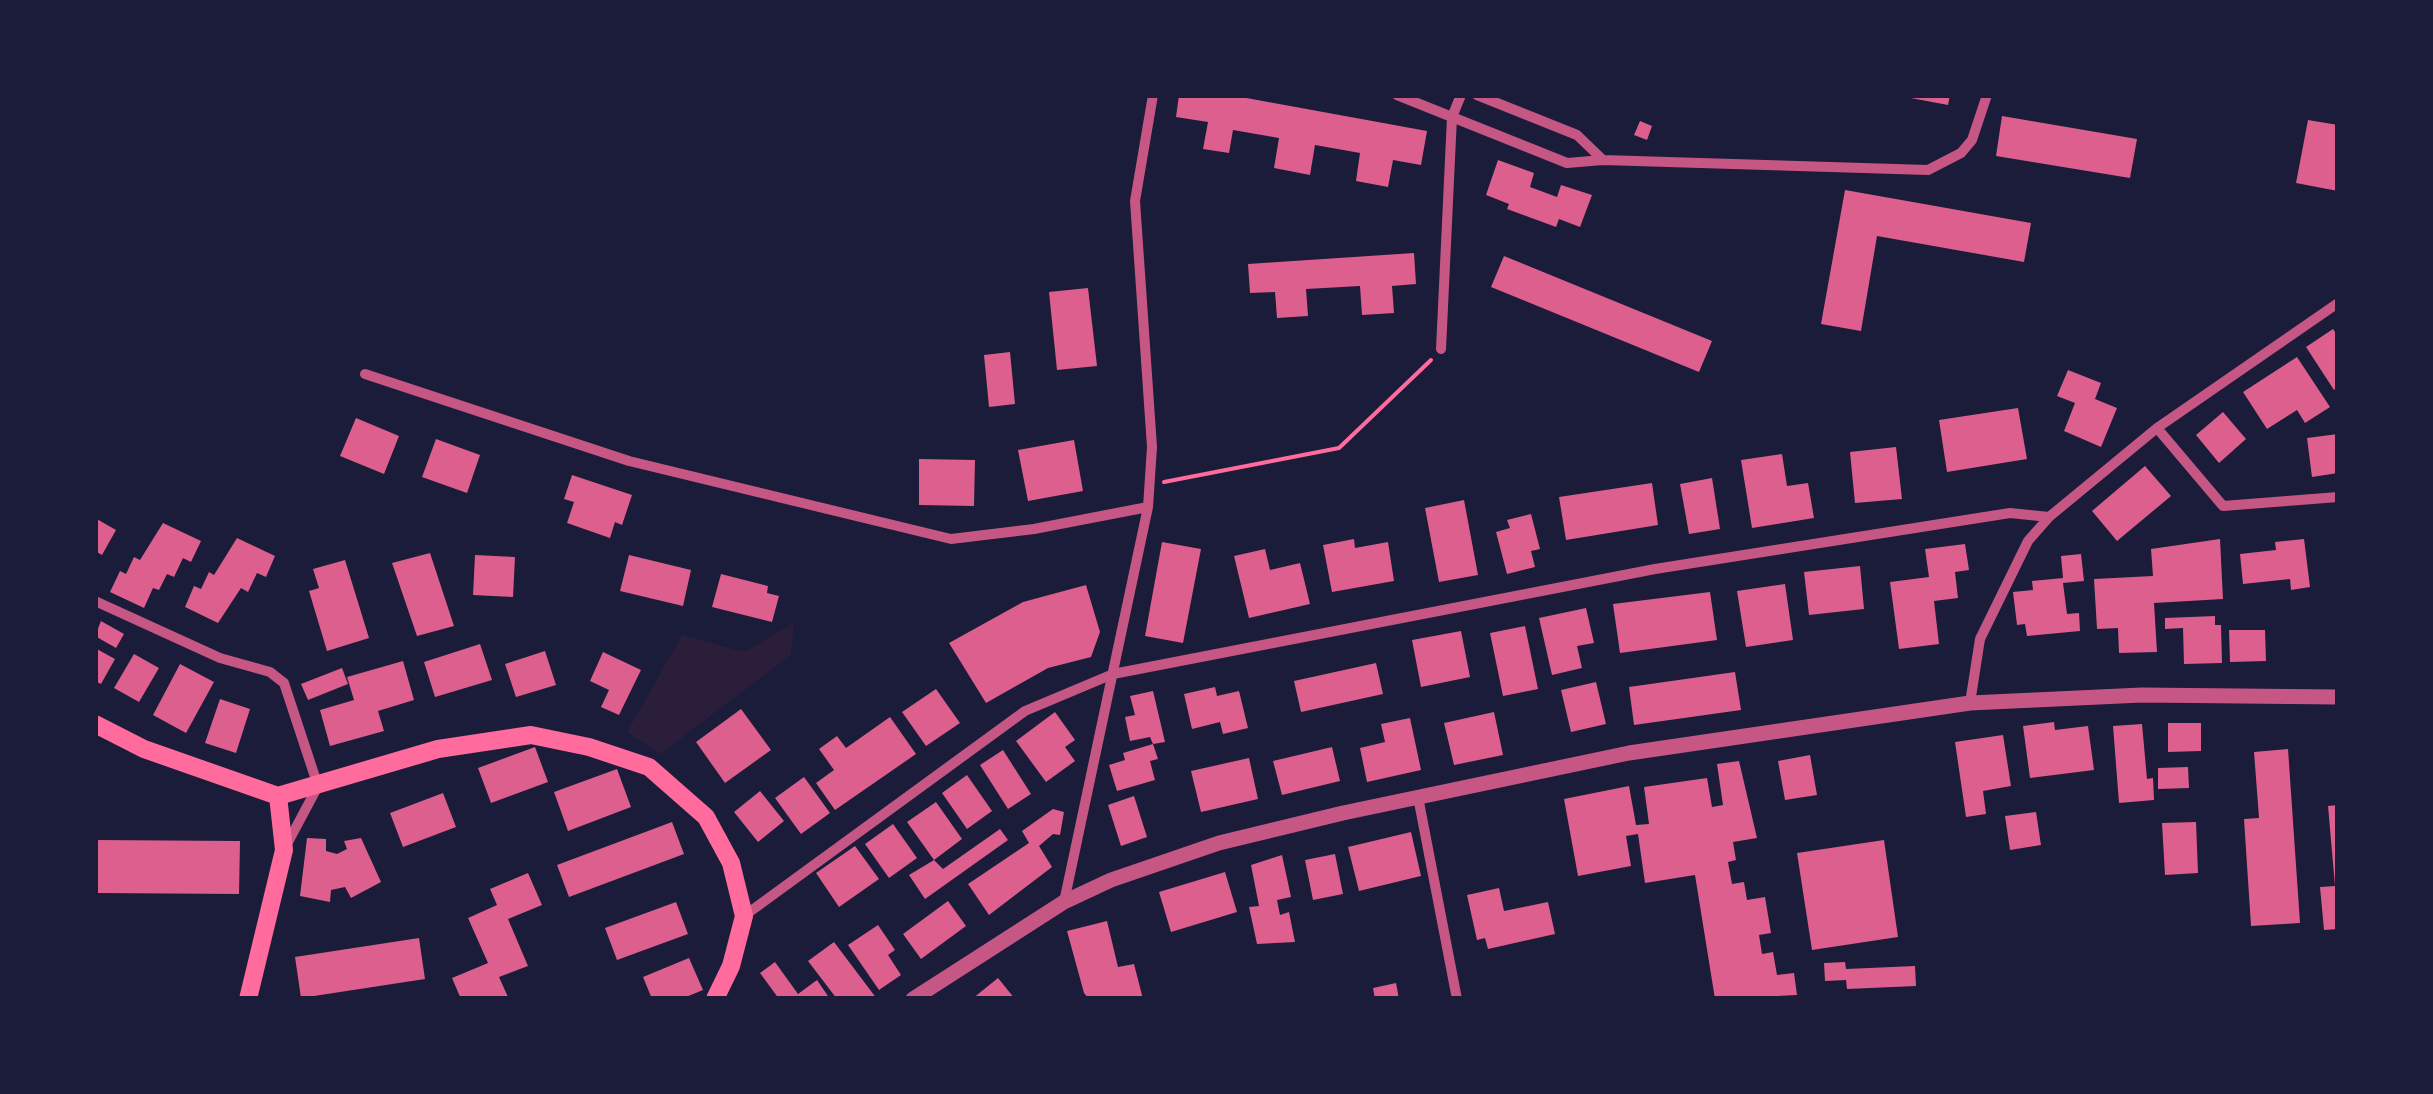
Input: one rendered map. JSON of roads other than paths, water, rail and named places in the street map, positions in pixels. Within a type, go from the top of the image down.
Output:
[{"type":"main road","points":[[95,724],[144,749],[278,796],[438,749],[530,734],[589,746],[649,767],[706,817],[730,864],[744,916],[731,966],[716,999]]},
{"type":"main road","points":[[248,999],[284,850],[278,796]]},
{"type":"street","points":[[1064,902],[1148,506],[1152,447],[1136,201],[1153,95]]},
{"type":"street","points":[[1398,95],[1567,163],[1603,160],[1928,170],[1961,153],[1972,140],[1987,95]]},
{"type":"street","points":[[1441,349],[1452,117],[1461,95]]},
{"type":"street","points":[[1477,95],[1577,135],[1603,160]]},
{"type":"street","points":[[1970,703],[1980,639],[2028,541],[2049,516],[2157,428],[2338,303]]},
{"type":"street","points":[[365,374],[630,462],[951,539],[1034,529],[1148,506]]},
{"type":"street","points":[[2157,428],[2223,506],[2338,497]]},
{"type":"street","points":[[744,916],[1025,712],[1113,674],[1655,569],[2010,513],[2049,516]]},
{"type":"street","points":[[95,601],[220,658],[270,672],[284,683],[318,786],[284,850]]},
{"type":"street","points":[[913,999],[1064,902],[1156,862],[1218,843],[1418,797],[1681,744],[1970,703],[2142,696],[2338,697]]},
{"type":"street","points":[[1418,797],[1457,999]]}]
